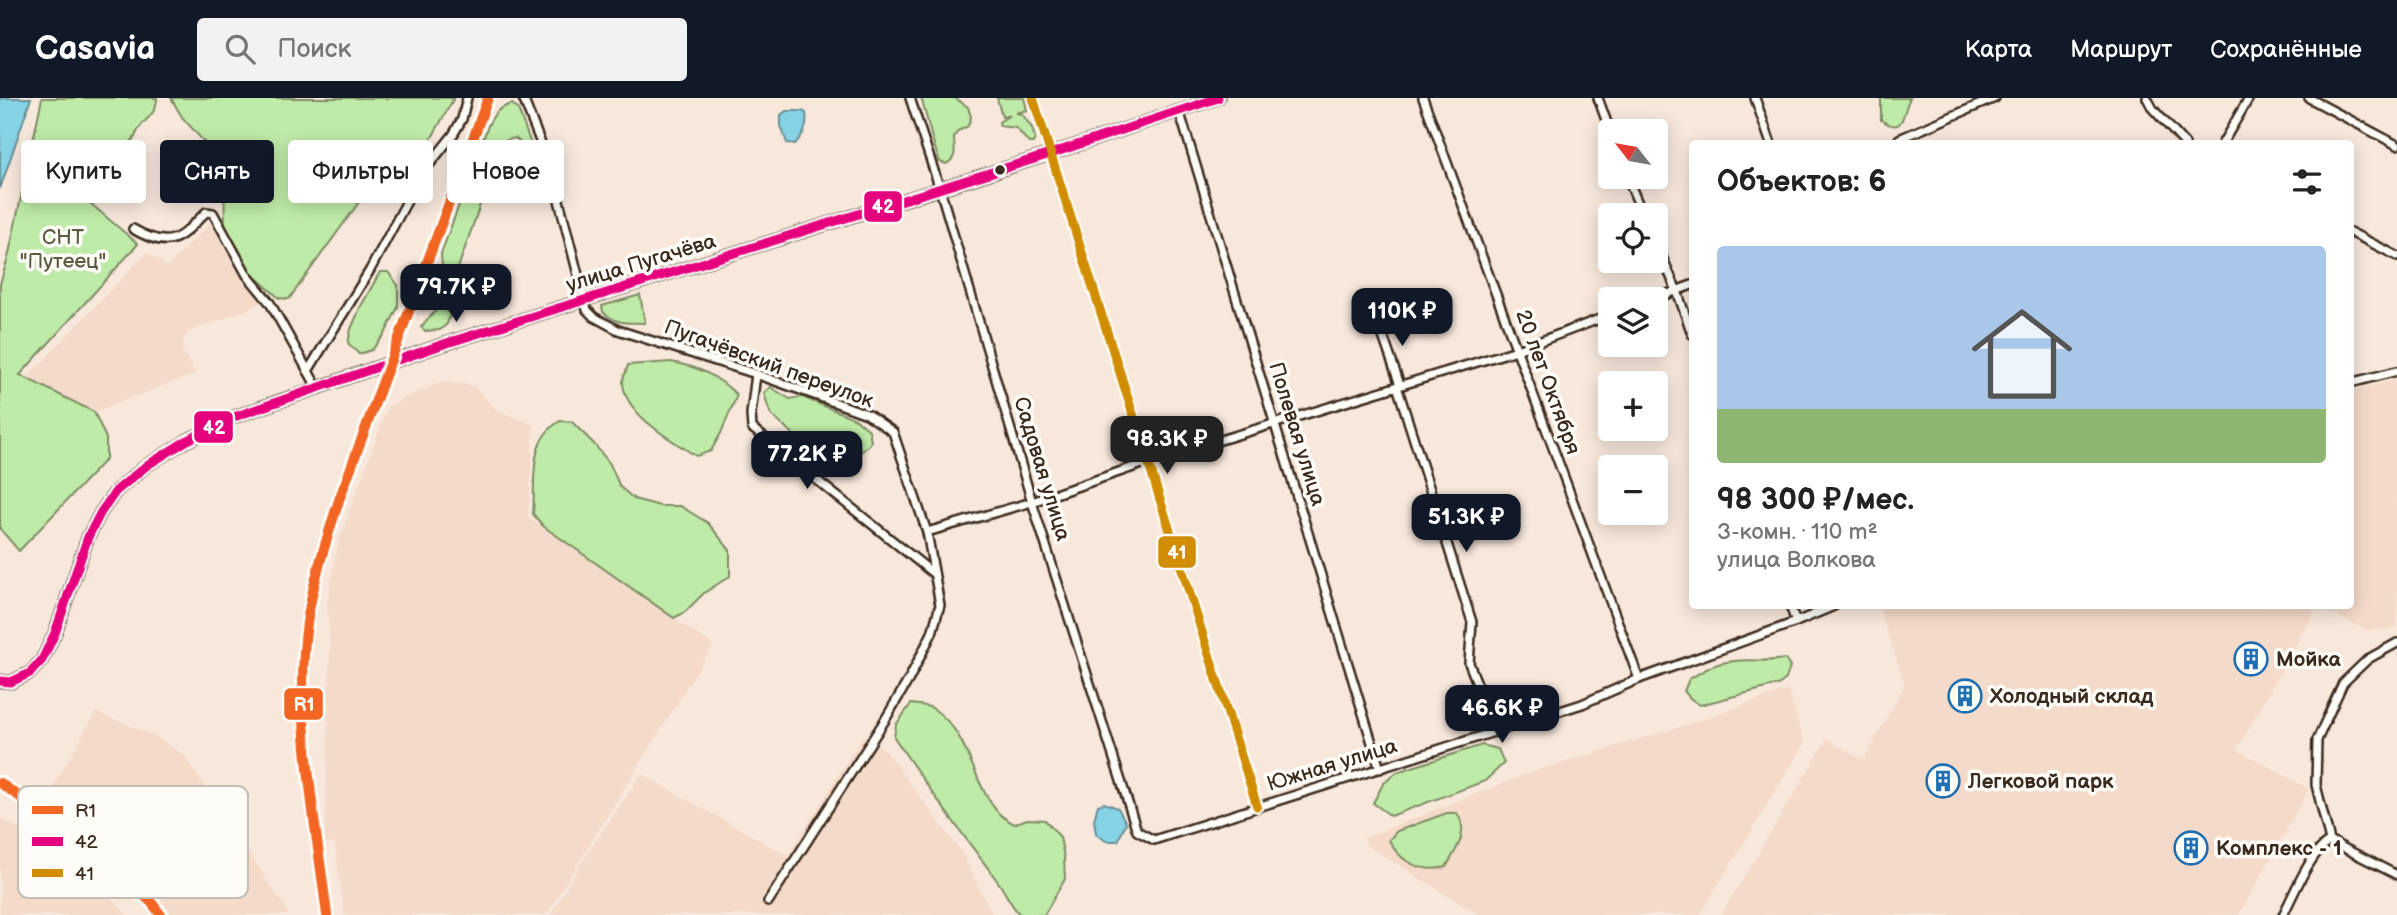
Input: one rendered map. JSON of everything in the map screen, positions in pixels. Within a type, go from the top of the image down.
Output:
[{"type":"street","points":[[308,371],[370,270],[421,175],[453,135],[462,119],[467,98]]},
{"type":"street","name":"Пугачёвский переулок","points":[[523,98],[551,169],[587,310],[618,330],[756,374],[867,414],[893,432],[927,532],[940,605],[932,634],[885,720],[768,902]]},
{"type":"street","name":"Садовая улица","points":[[910,98],[940,189],[1032,502],[1138,831],[1154,840]]},
{"type":"street","points":[[1032,98],[1256,806]]},
{"type":"street","name":"улица Пугачёва","points":[[0,681],[11,682],[30,673],[42,660],[55,633],[88,537],[116,491],[146,466],[186,441],[231,418],[444,344],[940,189],[1218,98]]},
{"type":"street","name":"20 лет Октября","points":[[1423,98],[1639,679]]},
{"type":"street","points":[[1598,98],[1606,119]]},
{"type":"street","points":[[1755,98],[1770,140]]},
{"type":"street","points":[[1899,139],[1995,98]]},
{"type":"street","points":[[2147,98],[2153,109],[2181,140]]},
{"type":"street","points":[[2224,140],[2249,98]]},
{"type":"street","points":[[2309,98],[2397,145]]},
{"type":"street","name":"Полевая улица","points":[[1179,110],[1380,769]]},
{"type":"street","points":[[134,229],[150,239],[180,238],[206,212],[213,212],[247,275],[270,303],[317,387]]},
{"type":"street","points":[[2354,234],[2397,256]]},
{"type":"street","points":[[1668,270],[1689,325]]},
{"type":"street","points":[[1668,294],[1689,286]]},
{"type":"street","points":[[1377,319],[1472,622],[1469,663],[1496,732]]},
{"type":"street","points":[[927,532],[1032,502],[1148,462],[1517,349],[1598,320]]},
{"type":"street","points":[[2354,382],[2397,371]]},
{"type":"street","points":[[756,374],[752,428],[934,574]]},
{"type":"street","points":[[1791,609],[1796,622]]},
{"type":"street","name":"Южная улица","points":[[1154,840],[1582,704],[1639,679],[1827,609]]},
{"type":"street","points":[[2397,643],[2368,659],[2343,683],[2317,740],[2316,785],[2330,841],[2397,875]]},
{"type":"street","points":[[2283,915],[2312,860],[2320,848],[2330,841]]},
{"type":"shaded area","points":[[212,221],[262,302],[187,332],[182,349],[196,374],[94,412],[26,379],[147,252],[167,267]]},
{"type":"shaded area","points":[[2397,379],[2397,628],[2367,631],[2324,609],[2354,609],[2354,391]]},
{"type":"shaded area","points":[[442,381],[475,386],[495,409],[534,425],[528,518],[713,645],[546,915],[344,915],[335,843],[325,843],[330,646],[327,604],[338,543],[388,406]]},
{"type":"shaded area","points":[[1879,609],[2316,609],[2237,749],[2309,789],[2239,915],[1721,915],[1827,739],[1864,760],[1905,684]]},
{"type":"shaded area","points":[[1788,690],[1805,743],[1700,915],[1479,915],[1366,845],[1364,838],[1529,773]]},
{"type":"shaded area","points":[[96,712],[156,736],[185,756],[205,786],[53,786]]},
{"type":"shaded area","points":[[863,736],[885,750],[961,851],[993,915],[550,915],[586,855],[642,774],[788,856]]},
{"type":"shaded area","points":[[0,817],[18,828],[18,898],[112,898],[127,915],[0,915]]},
{"type":"shaded area","points":[[248,851],[290,915],[173,915],[160,898],[248,898]]},
{"type":"green space","name":"СНТ \"Путеец\"","points":[[42,98],[157,98],[154,110],[132,140],[33,140]]},
{"type":"green space","points":[[171,98],[454,98],[431,140],[288,140],[288,203],[358,203],[289,299],[279,298],[253,275],[225,225],[225,203],[274,203],[274,140],[202,140],[182,117]]},
{"type":"green space","points":[[921,98],[955,98],[968,107],[971,117],[968,126],[958,131],[954,137],[954,156],[946,164],[940,162]]},
{"type":"green space","points":[[997,98],[1024,98],[1027,110],[1016,113],[1022,114],[1032,128],[1035,138],[1033,143],[1029,143],[1016,128],[1000,126],[999,122],[1010,115],[1002,117]]},
{"type":"green space","points":[[1881,98],[1910,98],[1899,124],[1895,126],[1881,120]]},
{"type":"green space","points":[[512,104],[518,109],[529,140],[483,140],[492,118],[503,107]]},
{"type":"green space","name":"СНТ \"Путеец\"","points":[[21,197],[21,203],[90,203],[138,244],[20,375],[94,412],[106,438],[106,459],[19,551],[0,529],[0,284]]},
{"type":"green space","points":[[460,203],[481,203],[458,268],[449,269],[442,266],[441,254]]},
{"type":"green space","points":[[380,272],[388,272],[398,285],[398,307],[385,334],[372,350],[359,354],[348,343],[351,329]]},
{"type":"green space","points":[[640,295],[645,323],[619,321],[603,312],[602,306]]},
{"type":"green space","points":[[438,308],[445,309],[450,314],[447,324],[440,330],[425,331],[421,327]]},
{"type":"green space","points":[[671,362],[707,373],[737,395],[711,451],[696,456],[640,416],[625,394],[623,382],[628,365]]},
{"type":"green space","points":[[770,387],[790,399],[802,397],[856,419],[869,430],[871,442],[856,454],[838,459],[810,452],[771,414],[764,393]]},
{"type":"green space","points":[[560,421],[572,422],[594,444],[610,464],[620,487],[634,499],[660,506],[680,506],[708,523],[730,550],[730,576],[674,618],[543,526],[533,514],[535,462],[542,439],[549,429]]},
{"type":"green space","points":[[1785,659],[1790,667],[1786,679],[1778,685],[1700,705],[1684,691],[1689,679],[1718,664]]},
{"type":"green space","points":[[911,704],[932,708],[954,729],[988,798],[1000,814],[1014,824],[1027,819],[1045,820],[1060,837],[1065,879],[1044,915],[1020,915],[894,737],[896,725]]},
{"type":"green space","points":[[1482,745],[1498,749],[1504,763],[1485,781],[1391,816],[1373,803],[1383,784],[1397,772]]},
{"type":"green space","points":[[1447,813],[1457,813],[1461,820],[1462,834],[1446,867],[1429,869],[1413,864],[1399,855],[1389,840],[1397,831]]},
{"type":"water","points":[[0,98],[31,98],[0,189]]},
{"type":"water","points":[[786,111],[806,113],[805,130],[795,144],[787,143],[781,126],[781,115]]},
{"type":"water","points":[[1104,803],[1118,808],[1126,823],[1118,841],[1106,841],[1096,834],[1094,820],[1098,805]]},
{"type":"railway","points":[[327,915],[305,731],[304,658],[310,607],[320,561],[339,500],[488,98]]},
{"type":"transit line","name":"R1","points":[[327,915],[305,731],[304,658],[310,607],[320,561],[339,500],[488,98]]},
{"type":"transit line","name":"41","points":[[1033,98],[1257,806]]},
{"type":"transit line","name":"42","points":[[0,681],[11,682],[30,673],[42,660],[55,633],[88,537],[116,491],[146,466],[186,441],[231,418],[444,344],[1050,154],[1218,98]]},
{"type":"transit line","name":"R1","points":[[0,783],[18,796]]},
{"type":"transit line","name":"R1","points":[[146,898],[161,915]]},
{"type":"place","name":"Мойка","points":[[2251,659]]},
{"type":"place","name":"Холодный склад","points":[[1965,696]]},
{"type":"place","name":"Легковой парк","points":[[1943,781]]},
{"type":"place","name":"Комплекс - 1","points":[[2191,848]]}]
